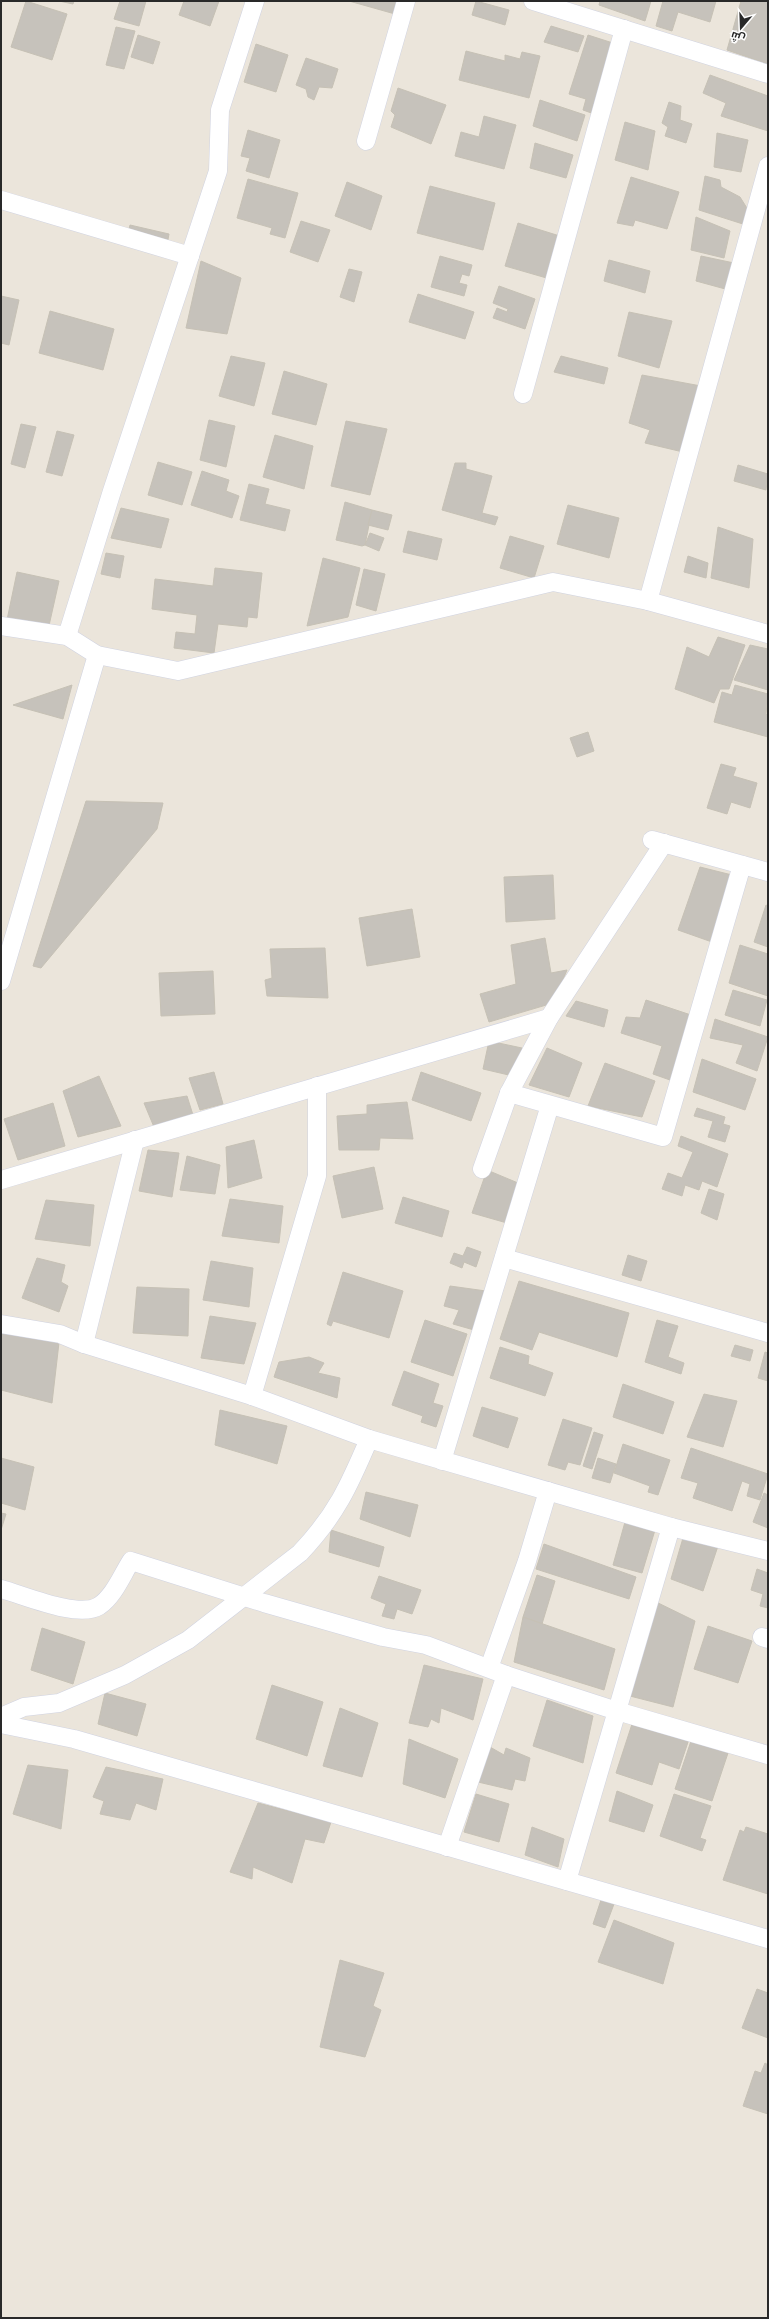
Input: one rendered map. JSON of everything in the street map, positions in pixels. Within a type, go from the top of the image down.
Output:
[{"type":"street","points":[[67,636],[112,491],[218,171],[220,110],[255,1]]},
{"type":"street","points":[[366,141],[406,1]]},
{"type":"street","points":[[533,1],[768,74]]},
{"type":"street","points":[[523,394],[624,29]]},
{"type":"street","points":[[648,601],[768,166]]},
{"type":"street","points":[[1,200],[190,256]]},
{"type":"street","points":[[1,626],[67,636],[98,655],[178,671],[553,582],[648,601],[768,634]]},
{"type":"street","points":[[1,981],[98,655]]},
{"type":"street","points":[[482,1169],[509,1093],[549,1018],[658,842],[768,872]]},
{"type":"street","points":[[509,1093],[663,1137],[742,865]]},
{"type":"street","points":[[1,1180],[549,1018]]},
{"type":"street","points":[[252,1396],[317,1176],[317,1086]]},
{"type":"street","points":[[442,1461],[550,1105]]},
{"type":"street","points":[[84,1344],[135,1140]]},
{"type":"street","points":[[504,1258],[768,1333]]},
{"type":"street","points":[[1,1324],[60,1334],[84,1344],[252,1396],[369,1439],[671,1527],[768,1551]]},
{"type":"street","points":[[1,1718],[24,1707],[59,1703],[125,1675],[188,1640],[300,1553],[326,1524],[339,1506],[369,1439]]},
{"type":"street","points":[[489,1668],[527,1561],[548,1491]]},
{"type":"street","points":[[567,1881],[671,1527]]},
{"type":"street","points":[[1,1589],[60,1607],[89,1610],[99,1606],[110,1596],[131,1560],[242,1597],[383,1637],[426,1645],[506,1675],[617,1711],[768,1755]]},
{"type":"street","points":[[447,1847],[506,1675]]},
{"type":"street","points":[[1,1724],[74,1739],[768,1939]]},
{"type":"building","points":[[26,1],[67,14],[52,60],[11,47]]},
{"type":"building","points":[[59,1],[74,1],[73,4]]},
{"type":"building","points":[[120,1],[146,1],[139,26],[114,19]]},
{"type":"building","points":[[184,1],[219,1],[210,26],[179,15]]},
{"type":"building","points":[[349,1],[400,1],[395,14]]},
{"type":"building","points":[[476,1],[509,10],[505,25],[472,15]]},
{"type":"building","points":[[600,1],[651,1],[645,21],[599,5]]},
{"type":"building","points":[[663,1],[716,1],[710,22],[678,12],[672,31],[656,26]]},
{"type":"building","points":[[741,1],[768,1],[768,64],[727,50]]},
{"type":"building","points":[[551,26],[584,36],[578,52],[544,42]]},
{"type":"building","points":[[116,27],[135,31],[124,69],[106,65]]},
{"type":"building","points":[[138,35],[160,42],[153,64],[131,57]]},
{"type":"building","points":[[588,35],[619,45],[597,115],[583,110],[586,99],[569,94]]},
{"type":"building","points":[[256,44],[288,55],[276,92],[244,82]]},
{"type":"building","points":[[466,51],[505,61],[505,55],[520,59],[522,52],[540,56],[529,98],[459,80]]},
{"type":"building","points":[[306,58],[338,69],[332,88],[319,87],[314,100],[308,97],[306,89],[296,85]]},
{"type":"building","points":[[710,75],[768,96],[768,131],[721,116],[726,103],[703,93]]},
{"type":"building","points":[[398,88],[446,105],[431,144],[391,127],[395,115],[391,111]]},
{"type":"building","points":[[540,100],[585,115],[577,141],[533,126]]},
{"type":"building","points":[[669,102],[681,106],[680,120],[692,124],[686,143],[665,136],[668,127],[662,123]]},
{"type":"building","points":[[484,116],[516,125],[504,169],[455,156],[461,132],[479,137]]},
{"type":"building","points":[[625,122],[655,131],[648,170],[615,160]]},
{"type":"building","points":[[248,130],[280,140],[269,178],[246,171],[250,158],[241,156]]},
{"type":"building","points":[[717,133],[748,140],[741,172],[714,167]]},
{"type":"building","points":[[535,143],[573,155],[566,178],[530,168]]},
{"type":"building","points":[[705,176],[720,180],[721,187],[740,197],[750,213],[746,225],[699,210]]},
{"type":"building","points":[[631,177],[679,192],[667,229],[635,220],[633,226],[617,223]]},
{"type":"building","points":[[248,179],[298,193],[285,238],[270,234],[272,228],[237,218]]},
{"type":"building","points":[[347,182],[382,196],[371,230],[335,216]]},
{"type":"building","points":[[430,186],[495,203],[483,250],[417,233]]},
{"type":"building","points":[[696,217],[730,231],[724,258],[691,250]]},
{"type":"building","points":[[301,221],[330,230],[318,262],[290,252]]},
{"type":"building","points":[[518,223],[563,237],[550,279],[505,266]]},
{"type":"building","points":[[130,225],[169,234],[166,250],[126,241]]},
{"type":"building","points":[[440,256],[472,265],[469,276],[462,274],[459,283],[467,285],[464,296],[431,287]]},
{"type":"building","points":[[701,256],[734,263],[729,290],[696,281]]},
{"type":"building","points":[[609,260],[650,271],[645,293],[604,281]]},
{"type":"building","points":[[201,261],[241,278],[227,334],[186,328]]},
{"type":"building","points":[[349,269],[362,272],[354,302],[340,297]]},
{"type":"building","points":[[499,286],[535,299],[525,329],[493,318],[497,308],[507,312],[508,309],[493,303]]},
{"type":"building","points":[[418,294],[474,312],[465,339],[409,322]]},
{"type":"building","points":[[1,296],[19,300],[9,345],[1,343]]},
{"type":"building","points":[[50,311],[114,329],[103,370],[39,353]]},
{"type":"building","points":[[629,312],[672,321],[659,368],[618,356]]},
{"type":"building","points":[[231,356],[265,363],[254,406],[219,396]]},
{"type":"building","points":[[561,356],[608,368],[604,384],[554,372]]},
{"type":"building","points":[[284,371],[327,384],[316,425],[272,414]]},
{"type":"building","points":[[642,375],[701,386],[683,452],[645,443],[650,430],[629,423]]},
{"type":"building","points":[[209,420],[235,426],[226,467],[200,460]]},
{"type":"building","points":[[346,421],[387,429],[370,495],[331,486]]},
{"type":"building","points":[[21,424],[36,427],[25,468],[11,464]]},
{"type":"building","points":[[57,431],[74,435],[62,476],[46,472]]},
{"type":"building","points":[[275,435],[313,446],[304,489],[263,477]]},
{"type":"building","points":[[158,462],[192,472],[182,505],[148,495]]},
{"type":"building","points":[[455,463],[466,463],[466,469],[492,476],[482,513],[498,517],[495,525],[442,510]]},
{"type":"building","points":[[738,465],[768,474],[766,490],[734,481]]},
{"type":"building","points":[[202,471],[229,480],[226,491],[239,496],[232,518],[191,505]]},
{"type":"building","points":[[249,484],[269,489],[265,504],[290,510],[285,531],[240,520]]},
{"type":"building","points":[[345,502],[372,510],[365,545],[362,546],[336,540]]},
{"type":"building","points":[[568,505],[619,518],[609,558],[557,544]]},
{"type":"building","points":[[121,508],[169,519],[161,548],[111,538]]},
{"type":"building","points":[[372,510],[392,515],[388,530],[368,525]]},
{"type":"building","points":[[718,527],[753,539],[749,588],[711,578]]},
{"type":"building","points":[[408,531],[442,539],[437,560],[403,552]]},
{"type":"building","points":[[370,533],[384,538],[379,551],[365,545]]},
{"type":"building","points":[[510,536],[544,546],[534,578],[500,568]]},
{"type":"building","points":[[106,553],[124,556],[120,578],[101,574]]},
{"type":"building","points":[[688,556],[708,563],[706,578],[684,572]]},
{"type":"building","points":[[323,558],[360,568],[348,617],[307,626]]},
{"type":"building","points":[[215,568],[262,573],[257,618],[248,617],[247,627],[218,624],[214,653],[174,648],[176,632],[195,634],[197,615],[152,609],[155,579],[213,586]]},
{"type":"building","points":[[364,569],[385,574],[376,611],[356,605]]},
{"type":"building","points":[[17,572],[59,581],[48,630],[7,620]]},
{"type":"building","points":[[718,637],[745,645],[729,689],[720,689],[714,703],[675,689],[687,647],[709,657]]},
{"type":"building","points":[[750,645],[768,649],[768,690],[734,680]]},
{"type":"building","points":[[72,685],[63,719],[13,705]]},
{"type":"building","points":[[735,685],[768,694],[766,714],[768,716],[768,737],[714,722],[722,692],[732,695]]},
{"type":"building","points":[[588,732],[594,751],[577,757],[570,738]]},
{"type":"building","points":[[721,764],[736,768],[733,776],[757,783],[750,808],[731,802],[727,814],[707,808]]},
{"type":"building","points":[[86,801],[163,803],[157,829],[41,968],[33,966]]},
{"type":"building","points":[[700,867],[732,875],[712,942],[678,930]]},
{"type":"building","points":[[553,875],[555,919],[506,922],[504,877]]},
{"type":"building","points":[[766,905],[768,906],[768,947],[754,942]]},
{"type":"building","points":[[412,909],[420,957],[367,966],[359,918]]},
{"type":"building","points":[[545,938],[551,973],[567,970],[553,1003],[489,1022],[480,994],[516,984],[511,945]]},
{"type":"building","points":[[740,945],[768,954],[768,996],[729,983]]},
{"type":"building","points":[[325,948],[328,998],[267,996],[265,980],[272,978],[270,949]]},
{"type":"building","points":[[213,971],[215,1014],[161,1016],[159,973]]},
{"type":"building","points":[[733,990],[767,1000],[760,1026],[725,1015]]},
{"type":"building","points":[[646,1000],[691,1015],[670,1080],[653,1074],[662,1046],[621,1033],[626,1017],[640,1018]]},
{"type":"building","points":[[576,1001],[608,1010],[604,1027],[566,1016]]},
{"type":"building","points":[[715,1019],[768,1037],[757,1071],[736,1063],[743,1045],[710,1038]]},
{"type":"building","points":[[489,1041],[522,1048],[513,1076],[483,1069]]},
{"type":"building","points":[[547,1048],[582,1063],[569,1097],[529,1085]]},
{"type":"building","points":[[702,1059],[756,1079],[745,1110],[693,1092]]},
{"type":"building","points":[[605,1063],[655,1081],[642,1117],[588,1106]]},
{"type":"building","points":[[214,1072],[223,1104],[200,1110],[189,1078]]},
{"type":"building","points":[[421,1072],[481,1093],[471,1121],[412,1100]]},
{"type":"building","points":[[99,1076],[121,1126],[78,1137],[63,1091]]},
{"type":"building","points":[[187,1096],[193,1115],[154,1127],[144,1103]]},
{"type":"building","points":[[407,1102],[413,1139],[380,1138],[379,1150],[339,1150],[337,1116],[367,1114],[367,1105]]},
{"type":"building","points":[[53,1103],[65,1146],[18,1160],[4,1119]]},
{"type":"building","points":[[697,1108],[725,1117],[723,1124],[730,1126],[725,1142],[708,1137],[713,1121],[694,1116]]},
{"type":"building","points":[[681,1136],[728,1154],[717,1187],[702,1181],[699,1190],[685,1185],[682,1196],[662,1189],[668,1173],[682,1178],[693,1152],[678,1146]]},
{"type":"building","points":[[254,1140],[262,1178],[228,1188],[226,1147]]},
{"type":"building","points":[[148,1150],[179,1153],[172,1197],[139,1191]]},
{"type":"building","points":[[187,1156],[220,1165],[215,1194],[180,1190]]},
{"type":"building","points":[[374,1167],[383,1209],[342,1218],[333,1176]]},
{"type":"building","points":[[487,1170],[518,1183],[507,1223],[472,1213]]},
{"type":"building","points":[[709,1189],[724,1194],[717,1220],[701,1213]]},
{"type":"building","points":[[403,1197],[449,1211],[442,1237],[395,1223]]},
{"type":"building","points":[[230,1199],[283,1206],[279,1243],[222,1236]]},
{"type":"building","points":[[46,1200],[94,1205],[90,1246],[35,1239]]},
{"type":"building","points":[[467,1247],[481,1252],[476,1267],[464,1262],[462,1268],[450,1263],[454,1253],[463,1256]]},
{"type":"building","points":[[628,1255],[647,1261],[641,1281],[622,1275]]},
{"type":"building","points":[[37,1258],[65,1265],[61,1282],[68,1286],[59,1312],[22,1298]]},
{"type":"building","points":[[211,1261],[253,1268],[249,1307],[203,1300]]},
{"type":"building","points":[[343,1272],[403,1291],[389,1338],[333,1321],[331,1326],[327,1324]]},
{"type":"building","points":[[519,1281],[629,1313],[617,1357],[539,1332],[532,1350],[500,1339]]},
{"type":"building","points":[[450,1286],[486,1291],[474,1330],[453,1324],[459,1310],[444,1306]]},
{"type":"building","points":[[137,1287],[189,1289],[188,1336],[133,1333]]},
{"type":"building","points":[[210,1316],[256,1323],[244,1364],[201,1358]]},
{"type":"building","points":[[425,1320],[467,1334],[453,1376],[411,1362]]},
{"type":"building","points":[[657,1320],[678,1326],[668,1357],[684,1363],[681,1374],[645,1362]]},
{"type":"building","points":[[1,1329],[60,1334],[52,1403],[1,1390]]},
{"type":"building","points":[[735,1345],[753,1350],[750,1361],[731,1356]]},
{"type":"building","points":[[500,1347],[529,1356],[528,1364],[553,1373],[545,1396],[490,1378]]},
{"type":"building","points":[[765,1352],[768,1353],[768,1381],[758,1378]]},
{"type":"building","points":[[309,1357],[324,1363],[318,1373],[340,1378],[337,1398],[274,1377],[279,1362]]},
{"type":"building","points":[[404,1371],[439,1384],[433,1403],[443,1406],[436,1427],[421,1422],[423,1416],[392,1405]]},
{"type":"building","points":[[623,1384],[674,1402],[663,1434],[613,1417]]},
{"type":"building","points":[[704,1394],[737,1401],[723,1447],[687,1437]]},
{"type":"building","points":[[482,1407],[518,1418],[508,1448],[473,1436]]},
{"type":"building","points":[[220,1410],[287,1426],[277,1464],[215,1445]]},
{"type":"building","points":[[563,1419],[592,1428],[580,1465],[568,1462],[565,1470],[548,1465]]},
{"type":"building","points":[[594,1432],[603,1435],[592,1469],[583,1466]]},
{"type":"building","points":[[623,1444],[670,1460],[658,1495],[648,1492],[650,1486],[614,1473]]},
{"type":"building","points":[[691,1448],[768,1474],[760,1500],[747,1496],[750,1484],[742,1481],[732,1511],[693,1498],[698,1483],[681,1478]]},
{"type":"building","points":[[1,1458],[34,1467],[25,1510],[1,1503]]},
{"type":"building","points":[[598,1458],[616,1464],[610,1483],[592,1478]]},
{"type":"building","points":[[366,1492],[418,1505],[410,1537],[360,1519]]},
{"type":"building","points":[[764,1493],[768,1495],[768,1528],[753,1522]]},
{"type":"building","points":[[1,1513],[6,1514],[1,1530]]},
{"type":"building","points":[[625,1522],[655,1530],[642,1573],[613,1565]]},
{"type":"building","points":[[331,1530],[384,1547],[379,1567],[329,1552]]},
{"type":"building","points":[[683,1538],[718,1546],[703,1591],[671,1579]]},
{"type":"building","points":[[544,1544],[636,1577],[629,1599],[536,1569]]},
{"type":"building","points":[[757,1569],[768,1573],[768,1608],[760,1606],[763,1594],[751,1590]]},
{"type":"building","points":[[537,1575],[555,1581],[542,1624],[523,1617]]},
{"type":"building","points":[[379,1576],[421,1590],[412,1614],[397,1609],[394,1619],[382,1616],[386,1604],[371,1598]]},
{"type":"building","points":[[650,1599],[695,1621],[673,1707],[626,1695]]},
{"type":"building","points":[[523,1617],[615,1649],[604,1690],[514,1662]]},
{"type":"building","points":[[708,1626],[752,1641],[738,1683],[694,1669]]},
{"type":"building","points":[[42,1628],[85,1642],[73,1684],[31,1670]]},
{"type":"building","points":[[424,1665],[483,1679],[473,1720],[441,1708],[439,1723],[431,1719],[428,1727],[409,1723]]},
{"type":"building","points":[[272,1685],[323,1702],[307,1756],[256,1739]]},
{"type":"building","points":[[105,1693],[146,1704],[137,1736],[98,1724]]},
{"type":"building","points":[[547,1700],[593,1716],[583,1763],[533,1746]]},
{"type":"building","points":[[340,1708],[378,1723],[362,1777],[323,1766]]},
{"type":"building","points":[[634,1718],[690,1736],[679,1769],[659,1762],[652,1785],[616,1773]]},
{"type":"building","points":[[409,1739],[458,1759],[445,1798],[403,1784]]},
{"type":"building","points":[[691,1741],[728,1753],[712,1801],[675,1789]]},
{"type":"building","points":[[490,1747],[504,1755],[506,1748],[530,1758],[525,1781],[515,1779],[512,1790],[478,1782]]},
{"type":"building","points":[[28,1765],[68,1770],[61,1829],[13,1814]]},
{"type":"building","points":[[106,1767],[163,1779],[156,1810],[136,1803],[130,1820],[100,1814],[104,1801],[93,1797]]},
{"type":"building","points":[[617,1791],[653,1805],[644,1832],[609,1821]]},
{"type":"building","points":[[476,1794],[509,1804],[499,1842],[464,1832]]},
{"type":"building","points":[[674,1794],[711,1806],[700,1838],[706,1840],[702,1851],[660,1836]]},
{"type":"building","points":[[258,1803],[331,1822],[324,1843],[305,1839],[292,1883],[253,1867],[252,1879],[230,1872]]},
{"type":"building","points":[[532,1827],[564,1839],[558,1867],[525,1855]]},
{"type":"building","points":[[746,1827],[768,1834],[768,1894],[723,1880],[740,1830],[744,1832]]},
{"type":"building","points":[[601,1900],[614,1904],[605,1928],[593,1924]]},
{"type":"building","points":[[614,1920],[674,1943],[663,1984],[598,1962]]},
{"type":"building","points":[[340,1960],[384,1973],[373,2006],[381,2010],[365,2057],[320,2047]]},
{"type":"building","points":[[757,1989],[768,1993],[768,2038],[742,2028]]},
{"type":"building","points":[[765,2063],[768,2065],[768,2114],[743,2106],[755,2071],[761,2073]]}]
